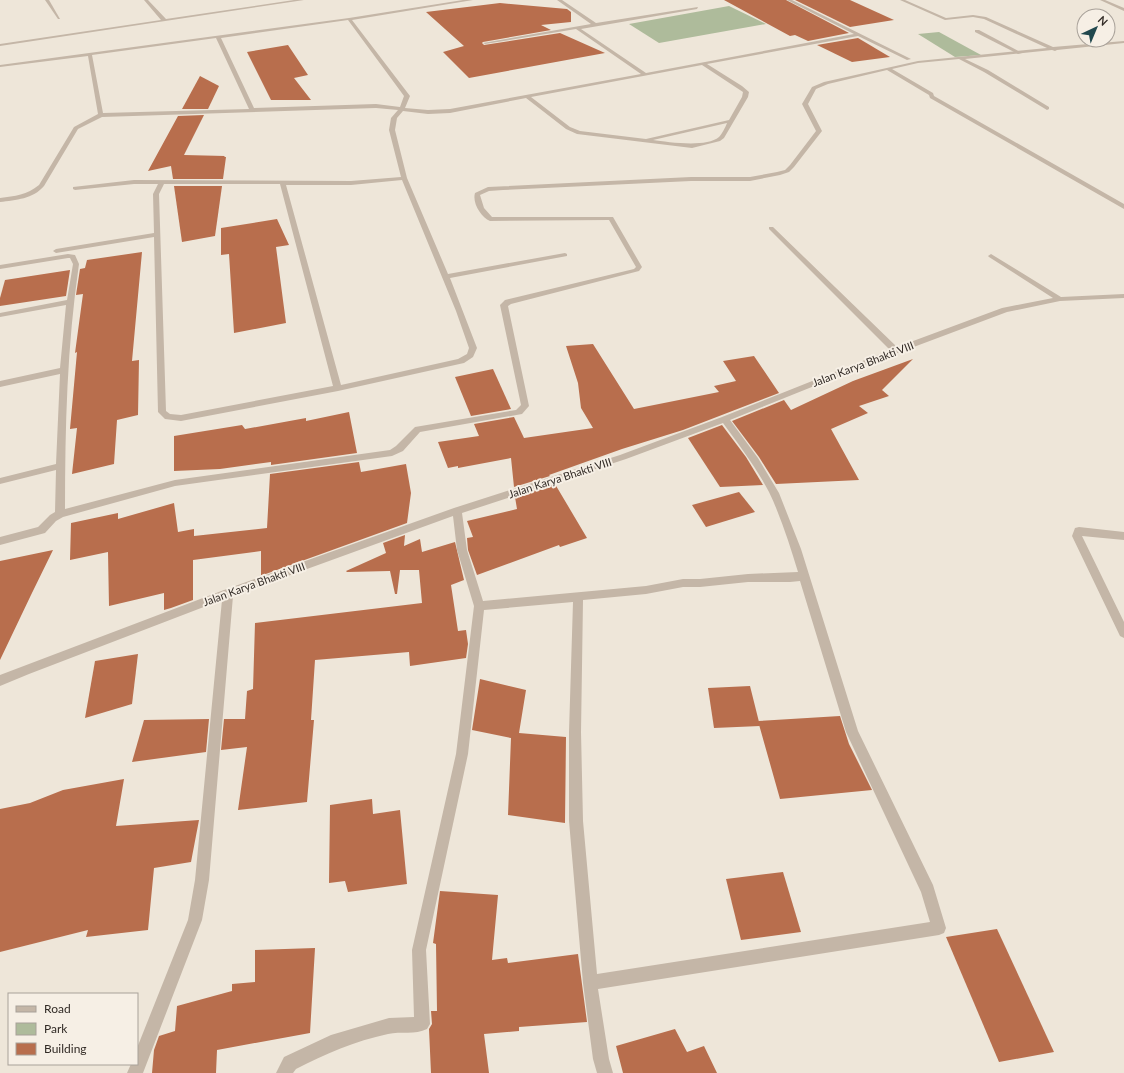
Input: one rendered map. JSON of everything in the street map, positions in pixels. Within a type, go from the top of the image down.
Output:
[{"type":"street","points":[[48,0],[59,18]]},
{"type":"street","points":[[146,0],[165,21]]},
{"type":"street","points":[[0,45],[302,0]]},
{"type":"street","points":[[0,66],[349,19],[471,0]]},
{"type":"street","points":[[559,0],[595,25]]},
{"type":"street","points":[[789,0],[909,59]]},
{"type":"street","points":[[902,0],[945,20],[972,16],[985,18],[1055,50]]},
{"type":"street","points":[[1102,0],[1124,10]]},
{"type":"street","points":[[485,43],[698,8]]},
{"type":"street","points":[[162,182],[156,194],[157,234],[162,412],[168,418],[181,418],[338,388],[461,360],[470,355],[473,348],[404,178],[392,130],[394,118],[402,109],[406,102],[407,96],[349,19]]},
{"type":"street","points":[[577,28],[645,74]]},
{"type":"street","points":[[977,31],[1020,53]]},
{"type":"street","points":[[0,200],[34,193],[41,186],[76,128],[101,115],[376,106],[428,112],[450,111],[528,98],[645,74],[860,34]]},
{"type":"street","points":[[218,37],[252,110]]},
{"type":"street","points":[[0,541],[41,530],[60,514],[176,483],[392,453],[399,451],[408,436],[418,429],[519,412],[525,406],[504,305],[508,302],[637,270],[639,267],[611,218],[490,219],[481,210],[477,198],[477,194],[488,189],[691,179],[732,180],[778,174],[787,171],[792,166],[819,131],[818,127],[810,117],[805,104],[814,88],[826,83],[918,62],[1055,50],[1124,42]]},
{"type":"street","points":[[90,54],[101,115]]},
{"type":"street","points":[[960,58],[986,71],[1047,108]]},
{"type":"street","points":[[528,98],[568,128],[579,133],[692,146],[718,140],[722,136],[745,97],[746,92],[703,64]]},
{"type":"street","points":[[888,69],[931,94],[932,97],[1124,207]]},
{"type":"street","points":[[641,141],[731,120]]},
{"type":"street","points":[[75,188],[134,182],[351,183],[404,178]]},
{"type":"street","points":[[282,182],[338,388]]},
{"type":"street","points":[[771,228],[896,351]]},
{"type":"street","points":[[0,260],[157,234]]},
{"type":"street","points":[[445,277],[566,255]]},
{"type":"street","points":[[0,267],[73,256],[76,264],[69,302],[64,370],[60,466],[60,514]]},
{"type":"street","points":[[991,256],[1060,299]]},
{"type":"street","name":"Jalan Karya Bhakti VIII","points":[[0,681],[24,670],[228,593],[457,511],[623,457],[1005,310],[1060,299],[1124,296]]},
{"type":"street","points":[[0,315],[69,302]]},
{"type":"street","points":[[0,384],[64,370]]},
{"type":"street","points":[[590,983],[939,928],[928,890],[852,732],[803,576],[796,549],[774,492],[755,460],[725,419]]},
{"type":"street","points":[[0,481],[60,466]]},
{"type":"street","points":[[284,1073],[290,1063],[331,1044],[389,1026],[422,1024],[419,950],[462,754],[479,606],[462,550],[457,511]]},
{"type":"street","points":[[1124,536],[1079,531],[1077,536],[1124,633]]},
{"type":"street","points":[[479,606],[646,590],[683,583],[700,583],[748,578],[790,578],[803,576]]},
{"type":"street","points":[[135,1073],[195,920],[202,880],[228,593]]},
{"type":"street","points":[[578,596],[575,732],[576,821],[590,983],[601,1060],[605,1073]]},
{"type":"green space","points":[[729,6],[766,24],[659,43],[629,24]]},
{"type":"green space","points":[[939,32],[981,55],[955,57],[918,34]]},
{"type":"building","points":[[724,0],[786,0],[849,33],[808,41],[795,35],[790,36]]},
{"type":"building","points":[[795,0],[850,0],[894,20],[850,27]]},
{"type":"building","points":[[500,3],[567,9],[571,12],[571,22],[541,25],[551,30],[483,42],[482,43],[484,45],[560,33],[605,53],[469,78],[443,52],[464,46],[426,12]]},
{"type":"building","points":[[858,38],[890,57],[852,62],[817,45]]},
{"type":"building","points":[[288,45],[308,75],[294,78],[311,100],[271,100],[247,52]]},
{"type":"building","points":[[200,76],[219,86],[208,109],[182,109]]},
{"type":"building","points":[[204,115],[184,155],[225,156],[223,179],[173,179],[171,166],[148,171],[178,116]]},
{"type":"building","points":[[174,186],[222,186],[215,236],[182,242]]},
{"type":"building","points":[[277,219],[289,245],[276,247],[286,323],[234,333],[229,254],[221,255],[221,228]]},
{"type":"building","points":[[142,252],[132,361],[139,360],[138,415],[117,420],[114,464],[72,474],[77,428],[70,429],[77,352],[75,353],[83,294],[76,295],[80,269],[85,268],[87,260]]},
{"type":"building","points":[[70,270],[66,296],[0,306],[0,298],[5,280]]},
{"type":"building","points":[[593,344],[634,409],[719,392],[714,386],[736,381],[723,361],[754,356],[779,393],[683,430],[622,449],[549,475],[550,476],[514,487],[511,458],[458,468],[458,466],[448,468],[438,442],[479,436],[474,424],[514,417],[524,438],[593,428],[581,408],[578,383],[566,346]]},
{"type":"building","points":[[913,359],[882,390],[889,396],[859,406],[868,413],[831,429],[859,480],[776,484],[759,457],[732,421],[784,400],[791,410],[853,381]]},
{"type":"building","points":[[493,369],[511,409],[471,416],[455,377]]},
{"type":"building","points":[[349,412],[357,453],[271,465],[271,462],[220,469],[174,471],[174,436],[242,425],[245,429],[306,418],[306,421]]},
{"type":"building","points":[[722,425],[746,457],[763,485],[720,487],[688,438]]},
{"type":"building","points":[[359,462],[361,472],[406,464],[411,493],[407,523],[263,575],[261,575],[261,551],[193,560],[193,600],[171,608],[164,610],[164,593],[109,606],[108,552],[70,560],[71,523],[118,513],[118,519],[174,503],[178,532],[194,529],[194,536],[267,528],[270,474]]},
{"type":"building","points":[[555,484],[587,538],[560,547],[559,545],[477,575],[468,550],[467,538],[473,537],[467,521],[517,509],[515,497]]},
{"type":"building","points":[[739,492],[755,512],[706,527],[692,505]]},
{"type":"building","points":[[405,535],[404,546],[420,539],[422,552],[455,542],[464,580],[451,585],[458,631],[466,630],[468,644],[466,658],[410,666],[409,652],[315,660],[311,720],[314,720],[307,802],[238,810],[247,747],[221,750],[224,719],[245,719],[247,691],[253,689],[255,623],[422,603],[419,570],[400,570],[397,594],[395,594],[390,571],[346,571],[386,553],[383,543]]},
{"type":"building","points":[[53,550],[31,595],[0,660],[0,561]]},
{"type":"building","points":[[138,654],[132,704],[85,718],[95,661]]},
{"type":"building","points":[[480,679],[526,690],[519,733],[566,737],[565,823],[508,815],[511,738],[472,730]]},
{"type":"building","points":[[750,686],[760,726],[714,728],[708,688]]},
{"type":"building","points":[[840,716],[849,744],[872,790],[780,799],[758,721]]},
{"type":"building","points":[[209,719],[206,752],[132,762],[144,720]]},
{"type":"building","points":[[124,779],[116,826],[199,820],[191,862],[154,868],[148,930],[86,937],[88,930],[0,952],[0,809],[30,803],[63,790]]},
{"type":"building","points":[[372,799],[373,814],[400,810],[407,884],[348,892],[345,881],[329,883],[330,805]]},
{"type":"building","points":[[783,872],[801,932],[741,940],[726,879]]},
{"type":"building","points":[[440,891],[498,895],[492,960],[507,958],[508,963],[578,954],[587,1022],[519,1027],[519,1031],[484,1034],[489,1073],[431,1073],[429,1029],[432,1024],[431,1011],[437,1011],[436,944],[433,943]]},
{"type":"building","points":[[997,929],[1054,1052],[999,1062],[946,937]]},
{"type":"building","points":[[315,948],[310,1033],[217,1050],[216,1073],[152,1073],[154,1050],[159,1036],[175,1031],[177,1006],[232,991],[232,984],[255,982],[255,950]]},
{"type":"building","points":[[675,1029],[687,1052],[704,1046],[717,1073],[623,1073],[616,1046]]}]
